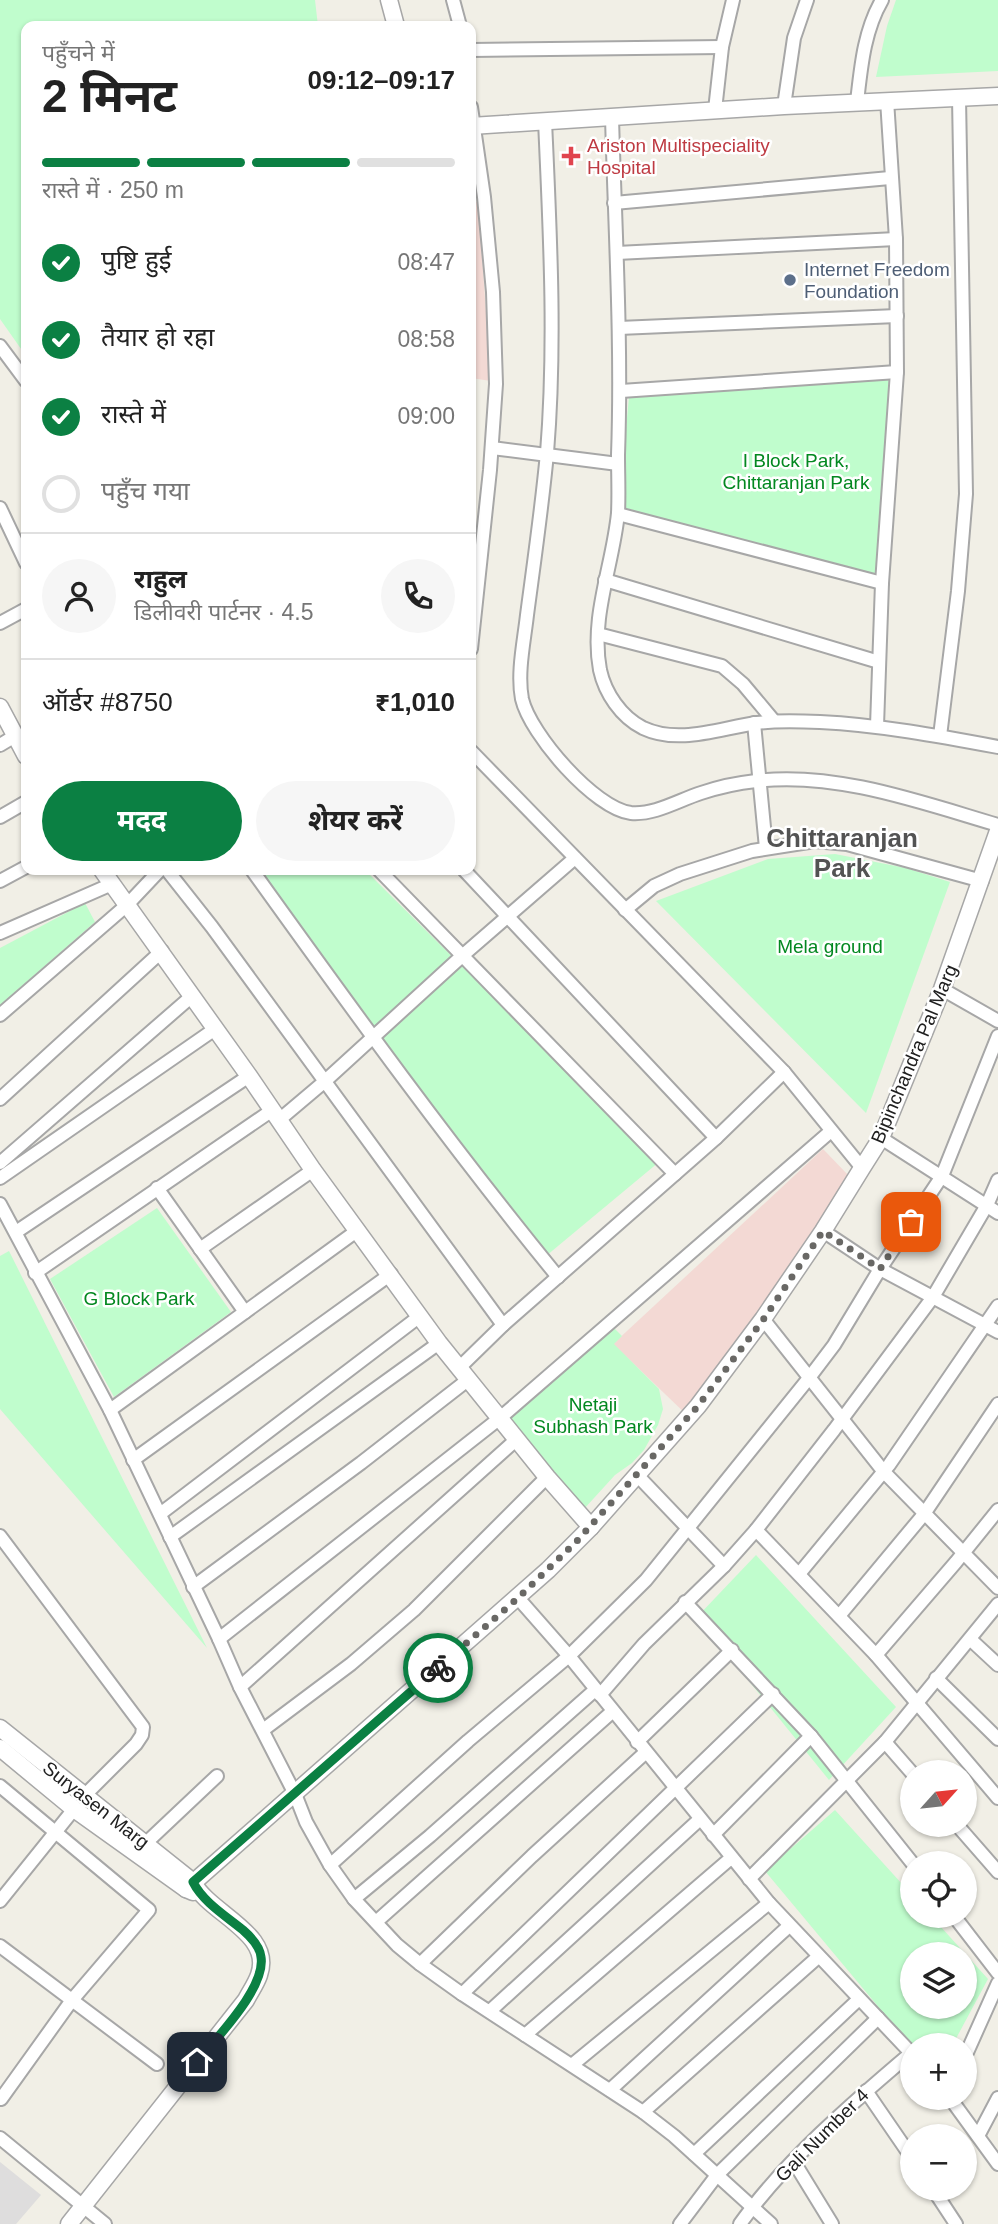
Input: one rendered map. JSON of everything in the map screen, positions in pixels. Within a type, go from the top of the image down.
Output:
[{"type":"street","points":[[389,0],[395,21]]},
{"type":"street","points":[[453,0],[459,21]]},
{"type":"street","points":[[715,110],[722,47],[733,0]]},
{"type":"street","points":[[785,106],[794,38],[807,0]]},
{"type":"street","points":[[857,102],[863,51],[881,0]]},
{"type":"street","points":[[476,50],[722,47]]},
{"type":"street","points":[[476,126],[887,100],[998,96]]},
{"type":"street","points":[[940,736],[958,590],[966,494],[959,98]]},
{"type":"street","points":[[877,726],[882,583],[897,372],[896,239],[887,100]]},
{"type":"street","points":[[612,117],[621,391],[618,514],[598,634],[601,672],[610,697],[627,716],[643,728],[670,734],[704,734],[774,721],[877,726],[998,747]]},
{"type":"street","points":[[545,121],[552,281],[552,364],[547,455],[522,660],[522,696],[527,717],[540,738],[603,801],[617,810],[633,813],[653,811],[702,792],[760,780],[801,779],[830,782],[909,799],[998,825]]},
{"type":"street","points":[[476,150],[484,197],[493,292],[496,384],[476,601]]},
{"type":"street","points":[[614,203],[890,178]]},
{"type":"street","points":[[617,253],[896,239]]},
{"type":"street","points":[[619,328],[897,316]]},
{"type":"street","points":[[2,354],[21,375]]},
{"type":"street","points":[[621,391],[897,372]]},
{"type":"street","points":[[492,448],[618,464]]},
{"type":"street","points":[[0,508],[21,552]]},
{"type":"street","points":[[618,514],[882,583]]},
{"type":"street","points":[[605,580],[879,662]]},
{"type":"street","points":[[0,623],[21,612]]},
{"type":"street","points":[[598,634],[722,666],[743,684],[774,721]]},
{"type":"street","points":[[0,707],[21,747]]},
{"type":"street","points":[[754,723],[766,848]]},
{"type":"street","points":[[0,746],[15,736]]},
{"type":"street","points":[[476,756],[783,1072],[862,1168]]},
{"type":"street","points":[[0,817],[21,805]]},
{"type":"street","name":"Bipinchandra Pal Marg","points":[[193,1888],[295,1794],[518,1598],[591,1527],[698,1406],[763,1320],[881,1138],[942,989],[998,831]]},
{"type":"street","points":[[625,910],[640,896],[668,879],[766,848],[815,841],[847,844],[982,881]]},
{"type":"street","points":[[36,1273],[157,1188],[324,1082],[462,956],[575,858]]},
{"type":"street","points":[[0,881],[21,870]]},
{"type":"street","points":[[106,875],[162,951],[313,1170],[439,1343],[591,1527]]},
{"type":"street","points":[[0,1015],[127,905],[155,875]]},
{"type":"street","points":[[171,875],[212,927],[503,1325]]},
{"type":"street","points":[[257,875],[372,1038],[502,1209],[558,1277]]},
{"type":"street","points":[[384,875],[675,1174]]},
{"type":"street","points":[[469,875],[716,1138]]},
{"type":"street","points":[[0,933],[112,884]]},
{"type":"street","points":[[0,1099],[162,951]]},
{"type":"street","points":[[942,989],[998,1020]]},
{"type":"street","points":[[0,1163],[192,996]]},
{"type":"street","points":[[0,1178],[215,1029]]},
{"type":"street","points":[[330,1865],[468,1741],[569,1656],[646,1580],[834,1345],[880,1269],[942,1176],[998,1036]]},
{"type":"street","points":[[193,1587],[361,1463],[465,1373],[503,1325],[716,1138],[783,1072]]},
{"type":"street","points":[[16,1232],[249,1076]]},
{"type":"street","points":[[219,1639],[500,1418],[831,1131]]},
{"type":"street","points":[[881,1138],[998,1213]]},
{"type":"street","points":[[200,1249],[313,1170]]},
{"type":"street","points":[[354,1899],[597,1692],[756,1530],[933,1297],[987,1205],[998,1180]]},
{"type":"street","points":[[157,1188],[245,1312]]},
{"type":"street","points":[[0,1204],[110,1410],[306,1822],[330,1865],[354,1899],[397,1945],[420,1964],[643,2112],[771,2224]]},
{"type":"street","points":[[110,1410],[358,1230]]},
{"type":"street","points":[[823,1231],[880,1269],[992,1329]]},
{"type":"street","points":[[134,1460],[391,1274]]},
{"type":"street","points":[[799,1574],[884,1472],[992,1329],[998,1306]]},
{"type":"street","points":[[160,1514],[421,1316]]},
{"type":"street","points":[[763,1320],[884,1472],[998,1588]]},
{"type":"street","points":[[170,1537],[439,1343]]},
{"type":"street","points":[[839,1616],[924,1514],[998,1404]]},
{"type":"street","points":[[240,1688],[517,1439]]},
{"type":"street","points":[[636,1475],[723,1566]]},
{"type":"street","points":[[263,1730],[351,1664],[414,1610],[547,1477]]},
{"type":"street","points":[[876,1655],[998,1510]]},
{"type":"street","points":[[756,1530],[876,1655],[998,1798]]},
{"type":"street","points":[[0,1536],[143,1727],[142,1735],[136,1744],[79,1802],[0,1901]]},
{"type":"street","points":[[518,1598],[569,1656],[769,1903],[900,2041]]},
{"type":"street","points":[[685,1602],[811,1735],[903,1851]]},
{"type":"street","points":[[749,1879],[885,1742],[998,1604]]},
{"type":"street","points":[[970,1639],[998,1665]]},
{"type":"street","points":[[420,1964],[641,1747],[732,1650]]},
{"type":"street","points":[[936,1678],[998,1740]]},
{"type":"street","points":[[462,1994],[774,1694]]},
{"type":"street","points":[[376,1922],[613,1711]]},
{"type":"street","name":"Suryasen Marg","points":[[0,1728],[79,1802],[146,1843],[193,1888]]},
{"type":"street","points":[[713,1835],[811,1735]]},
{"type":"street","points":[[885,1742],[901,1760]]},
{"type":"street","name":"Suryasen Marg","points":[[0,1748],[79,1802],[193,1888]]},
{"type":"street","points":[[146,1843],[217,1776]]},
{"type":"street","points":[[0,1786],[149,1910],[72,2000],[1,2099]]},
{"type":"street","points":[[490,2011],[700,1819]]},
{"type":"street","points":[[968,1838],[998,1872]]},
{"type":"street","points":[[526,2035],[732,1858]]},
{"type":"street","points":[[69,2224],[246,2000],[260,1974],[262,1957],[248,1934],[193,1888]]},
{"type":"street","points":[[572,2064],[769,1903]]},
{"type":"street","points":[[610,2090],[789,1926]]},
{"type":"street","points":[[963,1928],[998,1973]]},
{"type":"street","points":[[0,1946],[157,2064]]},
{"type":"street","points":[[643,2112],[818,1957]]},
{"type":"street","points":[[976,2033],[998,1983]]},
{"type":"street","points":[[694,2154],[859,1998]]},
{"type":"street","points":[[680,2224],[717,2175],[878,2018]]},
{"type":"street","name":"Gali Number 4","points":[[740,2224],[752,2206],[794,2162],[866,2091],[900,2062]]},
{"type":"street","points":[[866,2091],[900,2141]]},
{"type":"street","points":[[978,2136],[998,2098]]},
{"type":"street","points":[[959,2110],[998,2164]]},
{"type":"street","points":[[0,2138],[105,2224]]},
{"type":"street","points":[[794,2162],[832,2224]]},
{"type":"street","points":[[941,2201],[956,2224]]},
{"type":"shaded area","points":[[476,202],[478,202],[491,381],[476,379]]},
{"type":"shaded area","points":[[823,1149],[850,1177],[690,1418],[613,1344]]},
{"type":"shaded area","points":[[0,2162],[41,2195],[16,2224],[0,2224]]},
{"type":"green space","points":[[0,0],[315,0],[317,21],[21,21],[21,349],[0,319]]},
{"type":"green space","points":[[896,0],[998,0],[998,71],[876,77],[887,26]]},
{"type":"green space","name":"I Block Park, Chittaranjan Park","points":[[889,375],[882,583],[618,514],[629,397]]},
{"type":"green space","name":"Mela ground","points":[[835,854],[906,868],[950,882],[866,1113],[656,901],[768,859]]},
{"type":"green space","points":[[262,875],[370,875],[659,1162],[540,1261]]},
{"type":"green space","points":[[85,903],[95,922],[0,1005],[0,948]]},
{"type":"green space","name":"G Block Park","points":[[157,1208],[231,1312],[114,1397],[50,1279]]},
{"type":"green space","points":[[9,1251],[207,1648],[0,1409],[0,1256]]},
{"type":"green space","name":"Netaji Subhash Park","points":[[608,1322],[622,1336],[614,1344],[659,1389],[663,1409],[658,1425],[644,1450],[615,1475],[584,1509],[504,1415],[513,1416],[520,1403]]},
{"type":"green space","points":[[756,1555],[896,1707],[829,1780],[697,1617]]},
{"type":"green space","points":[[835,1810],[900,1882],[900,1928],[942,1928],[955,1942],[900,1942],[900,2019],[967,2019],[959,2033],[900,2033],[900,2039],[876,2004],[765,1871]]},
{"type":"green space","points":[[977,1967],[988,1979],[977,1999]]},
{"type":"way so far","points":[[438,1668],[518,1598],[576,1542],[698,1406],[763,1320],[823,1231],[880,1269],[911,1222]]},
{"type":"place","name":"Ariston Multispeciality Hospital","points":[[571,156]]},
{"type":"place","name":"Internet Freedom Foundation","points":[[790,280]]},
{"type":"district","name":"Chittaranjan Park","points":[[842,853]]},
{"type":"route","points":[[197,2062],[246,2000],[260,1974],[262,1957],[248,1934],[199,1893],[193,1882],[438,1668]]}]
